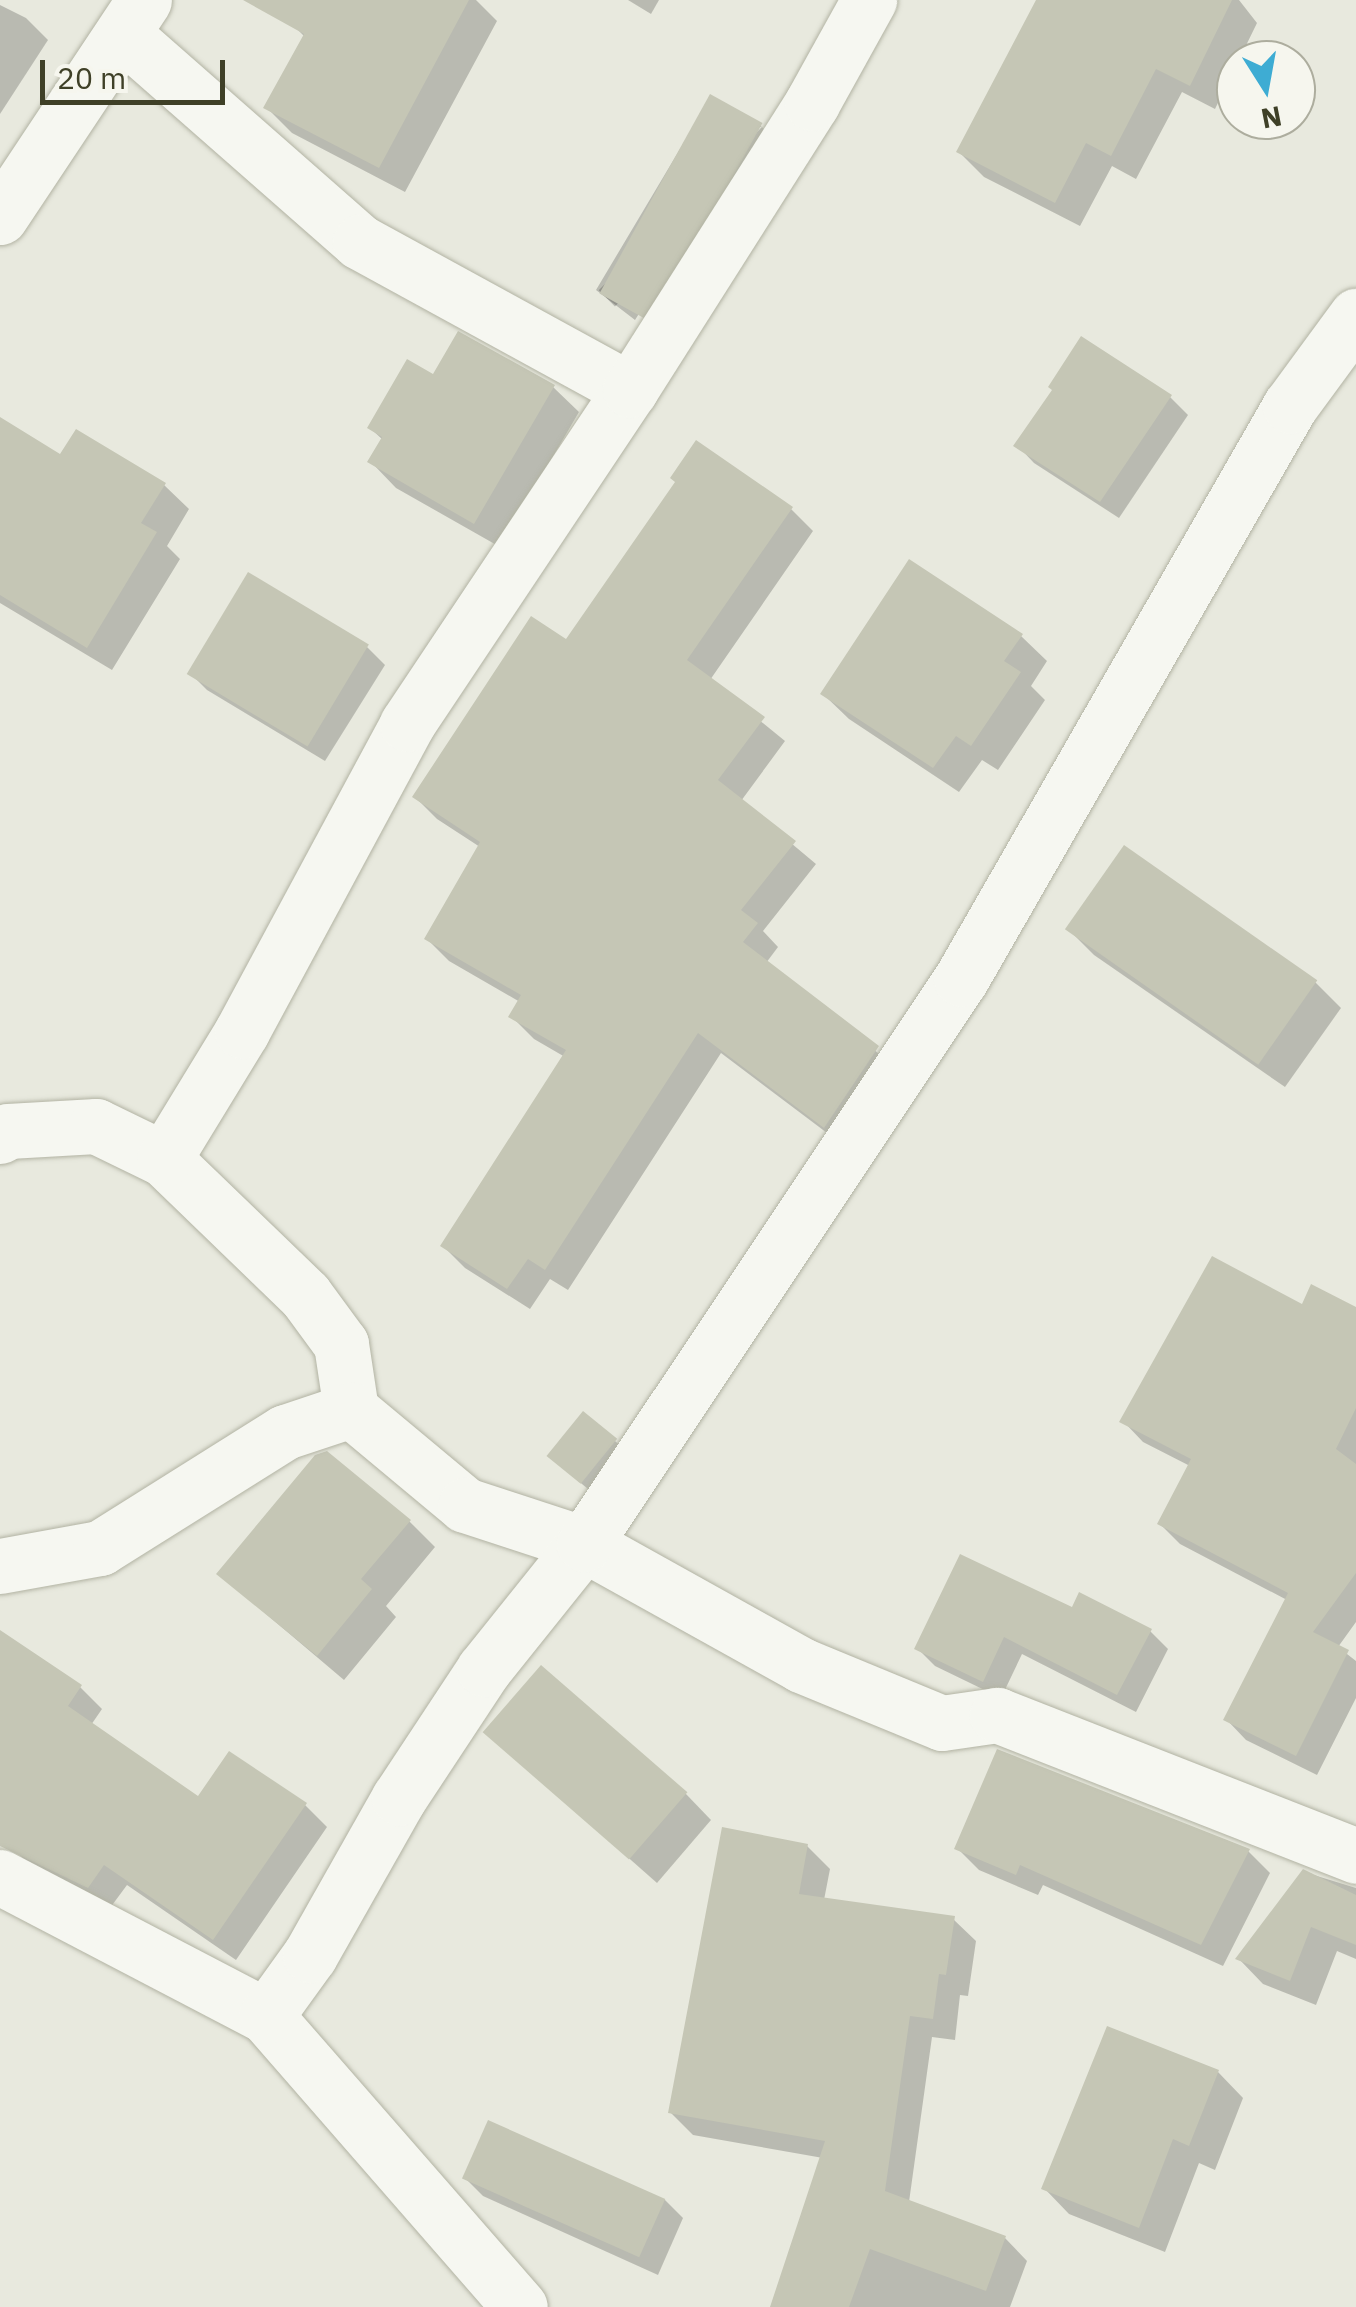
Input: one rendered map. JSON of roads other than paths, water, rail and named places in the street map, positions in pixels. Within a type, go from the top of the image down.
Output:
[{"type":"street","points":[[164,1158],[242,1031],[407,724],[630,390],[812,103],[869,0]]},
{"type":"street","points":[[0,218],[134,17],[360,242],[630,390]]},
{"type":"street","points":[[266,2016],[310,1955],[398,1798],[484,1669],[584,1544],[961,979],[1290,406],[1356,316]]},
{"type":"street","points":[[0,1136],[8,1131],[96,1126],[164,1158],[305,1295],[342,1344],[351,1410],[465,1505],[584,1544],[800,1665],[942,1724],[997,1715],[1356,1856]]},
{"type":"street","points":[[0,1566],[100,1548],[285,1432],[351,1410]]},
{"type":"street","points":[[0,1878],[266,2016],[520,2307]]}]
